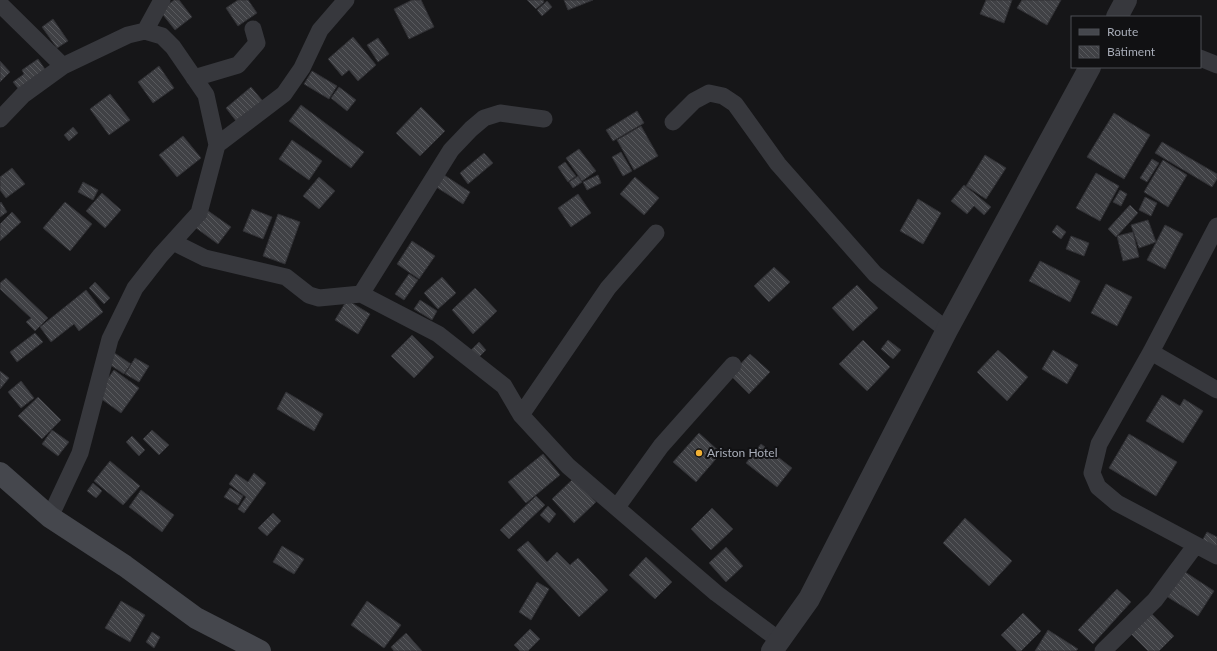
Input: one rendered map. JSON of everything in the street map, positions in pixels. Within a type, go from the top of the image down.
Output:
[{"type":"main road","points":[[0,473],[50,517],[125,566],[196,618],[260,651]]},
{"type":"street","points":[[144,31],[162,0]]},
{"type":"street","points":[[218,145],[284,94],[302,68],[320,30],[346,0]]},
{"type":"street","points":[[1118,16],[1126,0]]},
{"type":"street","points":[[0,4],[63,66]]},
{"type":"street","points":[[194,78],[238,65],[257,44],[253,29]]},
{"type":"street","points":[[0,119],[23,96],[63,66],[128,35],[144,31],[162,36],[173,47],[206,95],[218,145],[199,213],[135,288],[110,339],[80,453],[50,517]]},
{"type":"street","points":[[1201,58],[1217,65]]},
{"type":"street","points":[[173,242],[205,258],[286,277],[309,295],[319,298],[361,294],[438,334],[504,386],[521,416],[568,466],[716,593],[775,646],[809,599],[947,330],[1089,68]]},
{"type":"street","points":[[673,122],[694,101],[709,94],[722,96],[735,104],[778,164],[875,274],[947,330]]},
{"type":"street","points":[[361,294],[451,150],[471,129],[484,118],[500,113],[544,119]]},
{"type":"street","points":[[1216,230],[1151,352],[1099,444],[1092,473],[1098,487],[1117,503],[1195,546],[1217,556]]},
{"type":"street","points":[[521,416],[608,288],[656,233]]},
{"type":"street","points":[[1151,352],[1217,390]]},
{"type":"street","points":[[617,507],[661,446],[733,365]]},
{"type":"street","points":[[1103,651],[1155,600],[1195,546]]},
{"type":"building","points":[[174,0],[179,0],[192,17],[175,30],[160,11]]},
{"type":"building","points":[[238,0],[248,0],[257,13],[238,26],[226,8]]},
{"type":"building","points":[[412,0],[421,0],[434,27],[409,39],[394,9]]},
{"type":"building","points":[[527,0],[543,0],[544,2],[536,9]]},
{"type":"building","points":[[564,0],[593,0],[568,10]]},
{"type":"building","points":[[986,0],[1012,0],[1004,23],[980,14]]},
{"type":"building","points":[[1022,0],[1061,0],[1047,25],[1017,8]]},
{"type":"building","points":[[547,1],[552,7],[542,16],[537,10]]},
{"type":"building","points":[[53,19],[68,41],[57,48],[42,27]]},
{"type":"building","points":[[353,37],[376,65],[358,81],[349,70],[342,76],[328,59]]},
{"type":"building","points":[[378,38],[389,54],[378,62],[367,45]]},
{"type":"building","points":[[38,59],[53,81],[27,100],[13,82],[24,74],[22,70]]},
{"type":"building","points":[[0,61],[10,72],[0,82]]},
{"type":"building","points":[[159,66],[174,88],[153,103],[138,82]]},
{"type":"building","points":[[312,71],[337,86],[329,99],[304,84]]},
{"type":"building","points":[[251,87],[266,105],[240,126],[226,108]]},
{"type":"building","points":[[339,87],[356,100],[347,111],[331,98]]},
{"type":"building","points":[[110,94],[130,120],[109,135],[90,109]]},
{"type":"building","points":[[301,105],[364,152],[351,168],[289,121]]},
{"type":"building","points":[[421,107],[445,131],[420,156],[396,133]]},
{"type":"building","points":[[637,111],[644,123],[613,141],[606,130]]},
{"type":"building","points":[[1114,113],[1150,135],[1124,179],[1087,157]]},
{"type":"building","points":[[641,126],[658,156],[634,170],[617,140]]},
{"type":"building","points":[[73,127],[78,133],[69,141],[64,135]]},
{"type":"building","points":[[183,136],[201,158],[177,177],[159,155]]},
{"type":"building","points":[[292,140],[322,161],[309,180],[279,159]]},
{"type":"building","points":[[1162,142],[1217,174],[1217,179],[1212,187],[1155,153]]},
{"type":"building","points":[[579,149],[596,171],[582,181],[566,158]]},
{"type":"building","points":[[621,152],[632,171],[623,176],[612,157]]},
{"type":"building","points":[[484,153],[493,163],[468,184],[460,173]]},
{"type":"building","points":[[985,155],[1006,168],[986,199],[966,186]]},
{"type":"building","points":[[1152,159],[1159,163],[1147,182],[1140,178]]},
{"type":"building","points":[[1163,160],[1187,175],[1168,207],[1144,192]]},
{"type":"building","points":[[565,162],[576,176],[568,182],[558,167]]},
{"type":"building","points":[[12,168],[25,184],[6,198],[0,190],[0,177]]},
{"type":"building","points":[[441,173],[470,192],[463,204],[433,185]]},
{"type":"building","points":[[1096,173],[1119,186],[1100,221],[1076,208]]},
{"type":"building","points":[[598,175],[601,183],[587,190],[583,182]]},
{"type":"building","points":[[578,176],[582,182],[573,188],[569,182]]},
{"type":"building","points":[[319,177],[335,191],[319,209],[303,196]]},
{"type":"building","points":[[635,177],[659,198],[644,215],[620,194]]},
{"type":"building","points":[[83,182],[98,190],[93,200],[78,192]]},
{"type":"building","points":[[964,185],[991,207],[984,215],[974,206],[967,214],[951,201]]},
{"type":"building","points":[[1120,190],[1127,194],[1121,206],[1113,202]]},
{"type":"building","points":[[102,193],[121,210],[105,228],[86,211]]},
{"type":"building","points":[[578,194],[591,213],[571,227],[558,208]]},
{"type":"building","points":[[1145,197],[1157,203],[1151,216],[1139,210]]},
{"type":"building","points":[[918,199],[941,213],[923,244],[900,231]]},
{"type":"building","points":[[1,202],[7,212],[0,217],[0,203]]},
{"type":"building","points":[[65,202],[92,224],[70,251],[43,228]]},
{"type":"building","points":[[1130,205],[1138,213],[1116,237],[1108,229]]},
{"type":"building","points":[[204,208],[231,227],[218,244],[192,225]]},
{"type":"building","points":[[252,209],[272,217],[263,239],[243,231]]},
{"type":"building","points":[[12,212],[21,222],[0,241],[0,224]]},
{"type":"building","points":[[278,214],[300,222],[285,264],[263,256]]},
{"type":"building","points":[[1148,220],[1156,242],[1139,248],[1131,225]]},
{"type":"building","points":[[1057,225],[1066,232],[1061,239],[1052,232]]},
{"type":"building","points":[[1165,225],[1183,234],[1165,269],[1147,260]]},
{"type":"building","points":[[1133,232],[1139,257],[1123,261],[1117,236]]},
{"type":"building","points":[[1071,236],[1089,243],[1084,256],[1066,249]]},
{"type":"building","points":[[412,241],[435,256],[419,279],[397,264]]},
{"type":"building","points":[[1040,261],[1080,281],[1070,302],[1029,281]]},
{"type":"building","points":[[774,267],[790,282],[769,302],[754,286]]},
{"type":"building","points":[[409,274],[418,280],[404,300],[395,294]]},
{"type":"building","points":[[442,277],[456,293],[438,309],[424,293]]},
{"type":"building","points":[[6,278],[48,318],[35,331],[26,322],[31,318],[0,289],[0,283]]},
{"type":"building","points":[[95,282],[110,298],[104,304],[89,288]]},
{"type":"building","points":[[1106,284],[1132,297],[1117,326],[1091,313]]},
{"type":"building","points":[[857,285],[878,308],[853,331],[832,308]]},
{"type":"building","points":[[475,288],[497,311],[473,334],[452,310]]},
{"type":"building","points":[[86,290],[103,312],[79,331],[74,324],[51,342],[40,327]]},
{"type":"building","points":[[347,300],[370,314],[358,334],[335,320]]},
{"type":"building","points":[[420,300],[437,311],[432,320],[414,309]]},
{"type":"building","points":[[35,333],[43,342],[17,362],[10,352]]},
{"type":"building","points":[[412,335],[434,357],[414,378],[391,356]]},
{"type":"building","points":[[863,340],[890,367],[867,391],[839,364]]},
{"type":"building","points":[[888,340],[901,350],[893,359],[881,349]]},
{"type":"building","points":[[479,342],[486,350],[478,358],[471,350]]},
{"type":"building","points":[[998,350],[1028,377],[1007,401],[977,372]]},
{"type":"building","points":[[1053,350],[1078,365],[1067,384],[1042,369]]},
{"type":"building","points":[[113,352],[131,364],[124,374],[106,362]]},
{"type":"building","points":[[750,354],[770,372],[749,394],[730,375]]},
{"type":"building","points":[[135,358],[149,366],[139,382],[125,374]]},
{"type":"building","points":[[114,370],[139,388],[121,413],[96,395]]},
{"type":"building","points":[[0,371],[9,378],[0,389]]},
{"type":"building","points":[[21,381],[34,398],[21,408],[8,392]]},
{"type":"building","points":[[286,392],[323,414],[314,431],[277,409]]},
{"type":"building","points":[[1162,395],[1180,406],[1184,399],[1203,411],[1183,443],[1146,421]]},
{"type":"building","points":[[38,397],[61,420],[42,439],[18,416]]},
{"type":"building","points":[[52,430],[69,442],[58,456],[42,444]]},
{"type":"building","points":[[152,430],[169,445],[159,455],[143,439]]},
{"type":"building","points":[[699,433],[721,453],[696,482],[673,462]]},
{"type":"building","points":[[1129,434],[1177,462],[1156,496],[1109,468]]},
{"type":"building","points":[[132,436],[145,450],[139,456],[126,442]]},
{"type":"building","points":[[761,444],[792,468],[777,487],[746,463]]},
{"type":"building","points":[[543,454],[560,475],[526,503],[508,482]]},
{"type":"building","points":[[110,461],[140,486],[123,505],[94,481]]},
{"type":"building","points":[[254,473],[266,483],[244,513],[238,509],[246,497],[229,484],[236,474],[248,482]]},
{"type":"building","points":[[574,478],[596,502],[574,523],[552,499]]},
{"type":"building","points":[[93,483],[102,491],[96,498],[87,491]]},
{"type":"building","points":[[230,488],[243,496],[238,505],[224,497]]},
{"type":"building","points":[[141,490],[174,515],[162,532],[129,507]]},
{"type":"building","points":[[536,496],[545,505],[509,539],[500,530]]},
{"type":"building","points":[[548,506],[556,514],[549,523],[540,515]]},
{"type":"building","points":[[712,508],[733,529],[711,550],[691,529]]},
{"type":"building","points":[[273,513],[281,521],[267,536],[258,528]]},
{"type":"building","points":[[965,518],[1012,561],[989,586],[943,543]]},
{"type":"building","points":[[1207,532],[1217,537],[1217,549],[1202,541]]},
{"type":"building","points":[[528,541],[547,562],[557,552],[570,565],[578,558],[608,590],[579,617],[517,550]]},
{"type":"building","points":[[282,546],[304,559],[294,574],[273,562]]},
{"type":"building","points":[[726,547],[743,566],[726,582],[709,563]]},
{"type":"building","points":[[646,557],[672,582],[655,599],[629,575]]},
{"type":"building","points":[[1179,568],[1214,591],[1198,616],[1163,594]]},
{"type":"building","points":[[537,582],[549,589],[531,620],[519,612]]},
{"type":"building","points":[[1117,589],[1131,602],[1093,644],[1078,630]]},
{"type":"building","points":[[121,601],[145,615],[130,642],[105,628]]},
{"type":"building","points":[[367,601],[401,625],[384,648],[351,625]]},
{"type":"building","points":[[1023,613],[1041,631],[1021,651],[1017,651],[1001,635]]},
{"type":"building","points":[[1151,613],[1174,636],[1159,651],[1148,651],[1131,634]]},
{"type":"building","points":[[530,629],[540,639],[528,651],[520,651],[514,645]]},
{"type":"building","points":[[1048,630],[1078,649],[1076,651],[1035,651]]},
{"type":"building","points":[[152,632],[160,637],[154,648],[146,642]]},
{"type":"building","points":[[406,633],[422,651],[394,651],[391,647]]},
{"type":"place","name":"Ariston Hotel","points":[[699,453]]}]
